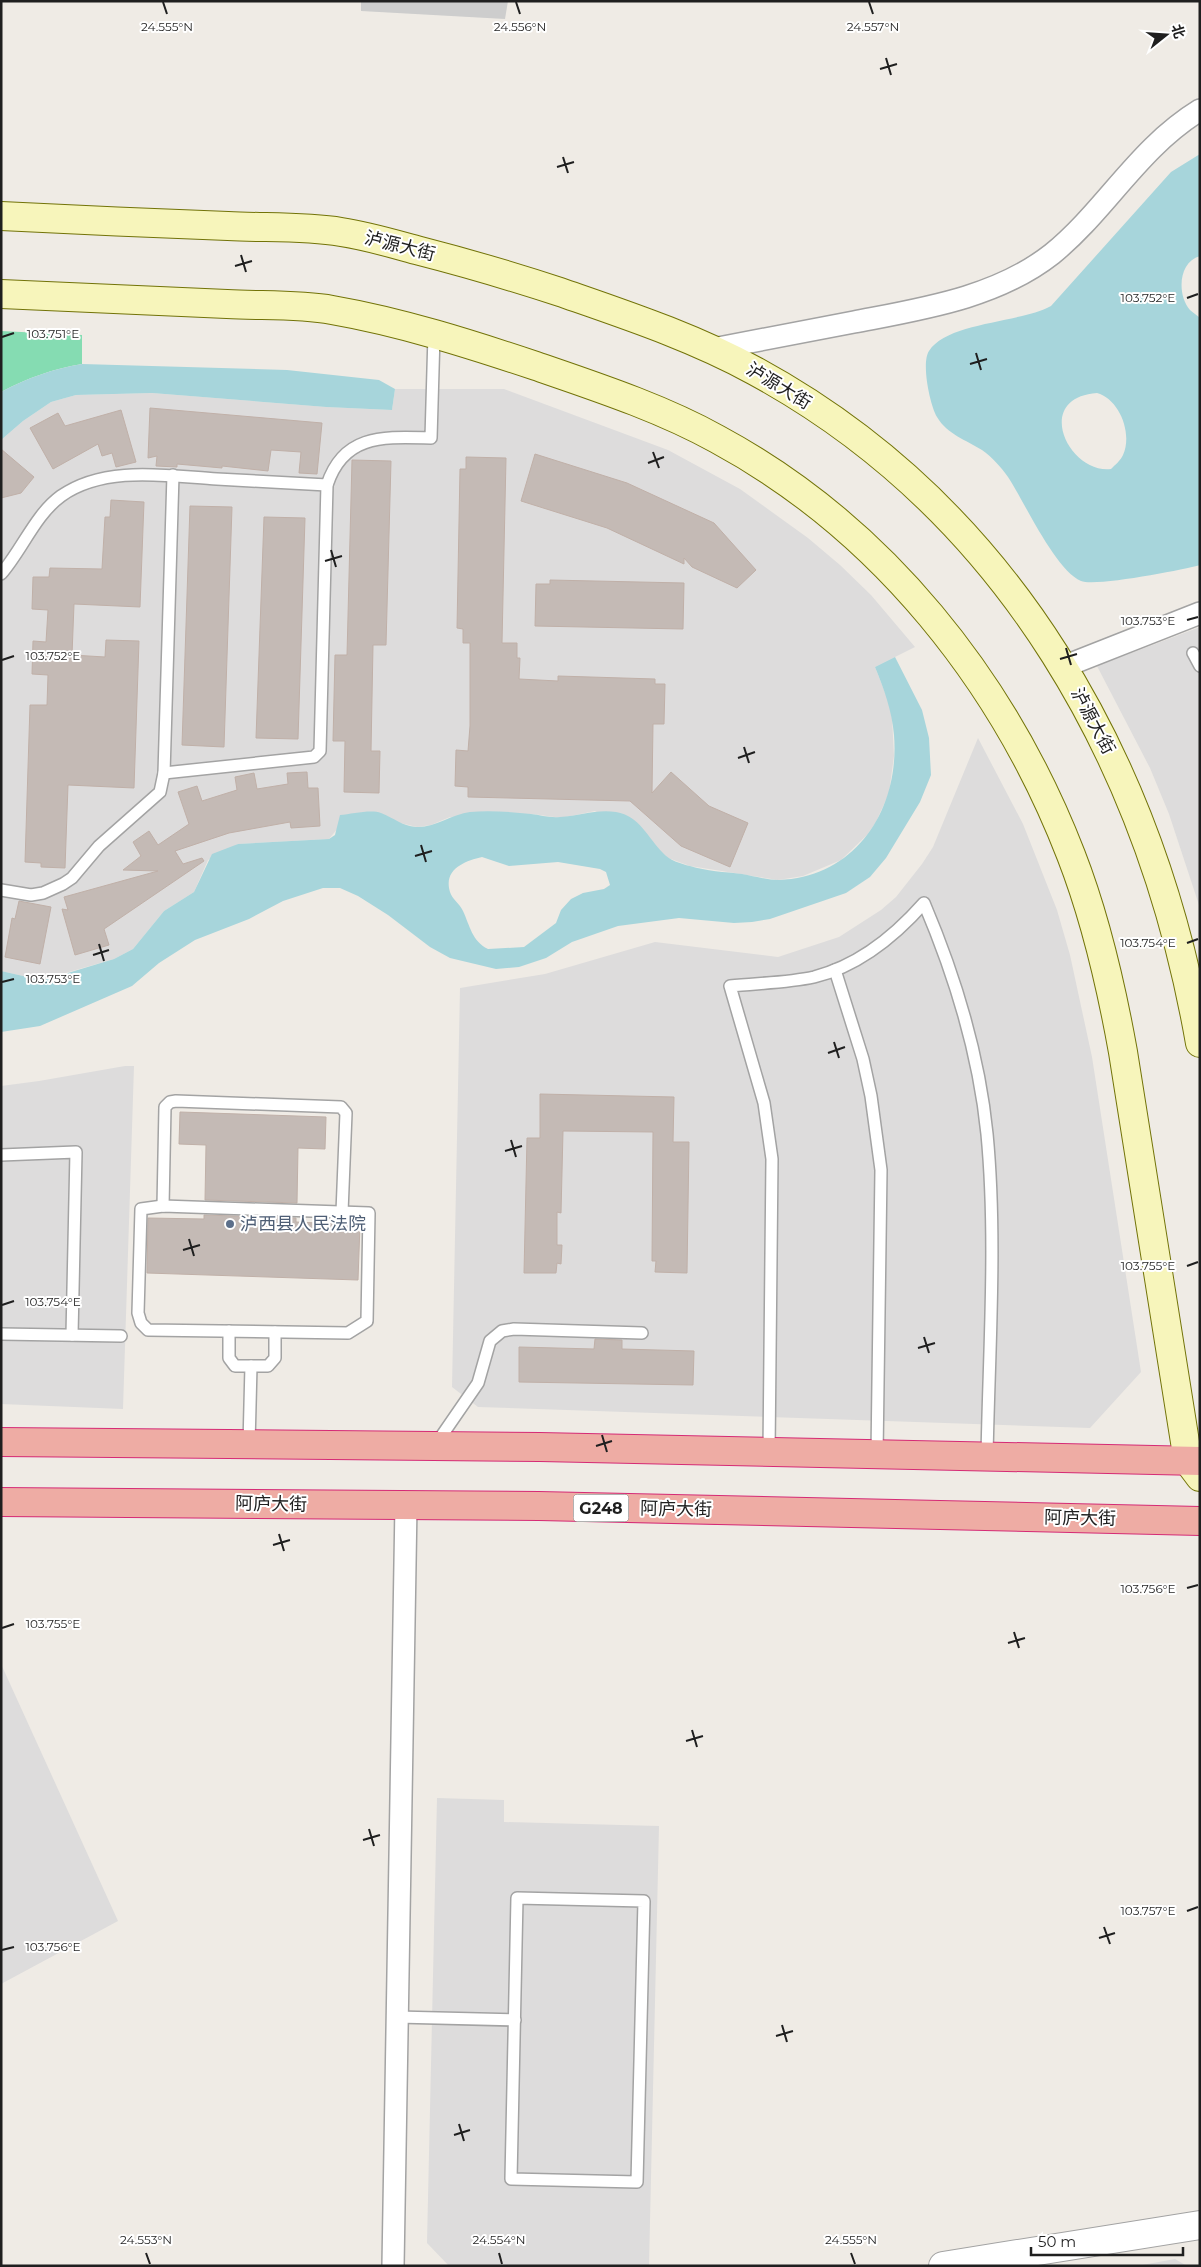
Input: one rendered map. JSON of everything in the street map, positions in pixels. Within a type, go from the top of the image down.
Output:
[{"type":"highway","points":[[1,1442],[434,1446],[877,1454],[1196,1467]]},
{"type":"highway","name":"阿庐大街","points":[[1,1502],[406,1505],[1200,1521]]},
{"type":"main road","name":"泸源大街","points":[[1,216],[340,232],[461,262],[535,284],[654,326],[712,350],[764,376],[838,423],[913,484],[982,556],[1014,594],[1062,667],[1103,738],[1123,779],[1146,835],[1175,926],[1200,1043]]},
{"type":"main road","points":[[1,294],[329,309],[434,335],[569,377],[681,420],[756,462],[828,513],[893,573],[929,613],[978,679],[1030,766],[1052,811],[1074,864],[1100,946],[1123,1052],[1196,1467]]},
{"type":"street","points":[[712,350],[925,308],[998,286],[1036,266],[1067,241],[1152,146],[1182,121],[1200,110]]},
{"type":"street","points":[[1062,667],[1200,613]]},
{"type":"street","points":[[392,2266],[406,1505]]},
{"type":"street","points":[[942,2266],[1200,2225]]},
{"type":"street","points":[[1039,2266],[1200,2240]]},
{"type":"lane","points":[[164,773],[314,757],[320,751],[327,485],[333,467],[342,456],[360,444],[392,438],[431,438],[434,335]]},
{"type":"lane","points":[[1,574],[48,508],[74,488],[102,478],[172,475],[327,485]]},
{"type":"lane","points":[[1,890],[31,895],[43,893],[72,878],[99,846],[160,792],[164,773],[172,475]]},
{"type":"lane","points":[[1193,653],[1200,666]]},
{"type":"lane","points":[[768,1452],[772,1159],[764,1103],[730,986],[796,980],[835,970],[881,944],[924,904],[944,949],[967,1024],[987,1132],[992,1208],[987,1457]]},
{"type":"lane","points":[[835,970],[863,1059],[871,1096],[881,1170],[877,1454]]},
{"type":"lane","points":[[162,1206],[165,1107],[170,1102],[176,1101],[341,1107],[346,1114],[342,1212]]},
{"type":"lane","points":[[1,1155],[76,1152],[72,1335]]},
{"type":"lane","points":[[162,1206],[369,1212],[367,1321],[348,1333],[148,1330],[141,1323],[138,1313],[141,1210],[162,1206]]},
{"type":"lane","points":[[434,1446],[471,1396],[483,1369],[490,1341],[502,1331],[514,1329],[642,1333]]},
{"type":"lane","points":[[229,1331],[228,1358],[235,1366],[268,1366],[275,1358],[275,1332]]},
{"type":"lane","points":[[1,1334],[121,1336]]},
{"type":"lane","points":[[249,1444],[250,1366]]},
{"type":"lane","points":[[518,1898],[644,1901],[637,2182],[511,2179],[515,2020],[518,1898]]},
{"type":"lane","points":[[397,2017],[515,2020]]},
{"type":"shaded area","points":[[361,1],[508,1],[505,19],[361,11]]},
{"type":"shaded area","points":[[395,389],[504,389],[668,450],[740,489],[808,538],[840,565],[871,595],[915,647],[875,667],[888,700],[892,717],[894,756],[889,793],[876,822],[867,835],[841,860],[803,876],[778,880],[690,866],[668,858],[595,811],[561,818],[533,814],[450,817],[431,825],[417,827],[396,822],[380,813],[338,828],[329,839],[238,844],[208,860],[194,892],[164,911],[133,949],[114,959],[41,980],[1,971],[1,440],[23,421],[51,402],[76,395],[152,393],[326,407],[392,410]]},
{"type":"shaded area","points":[[1200,627],[1200,908],[1169,814],[1150,768],[1097,666]]},
{"type":"shaded area","points":[[978,738],[1023,824],[1057,910],[1070,955],[1092,1057],[1141,1372],[1090,1428],[478,1407],[452,1387],[460,988],[545,974],[655,942],[778,957],[839,937],[881,910],[896,897],[922,864],[933,847]]},
{"type":"shaded area","points":[[134,1066],[123,1409],[1,1404],[1,1086]]},
{"type":"shaded area","points":[[1,1664],[118,1921],[1,1984]]},
{"type":"shaded area","points":[[437,1798],[504,1800],[504,1822],[659,1826],[649,2266],[449,2266],[427,2243]]},
{"type":"shaded area","points":[[1175,2259],[1187,2266],[1137,2266]]},
{"type":"green space","points":[[1,331],[82,335],[82,364],[40,375],[1,392]]},
{"type":"water","points":[[1200,154],[1200,256],[1193,259],[1187,265],[1182,280],[1182,288],[1186,304],[1200,318],[1200,565],[1120,580],[1103,582],[1081,581],[1071,574],[1051,550],[1008,477],[999,466],[982,450],[957,436],[941,423],[934,411],[927,384],[927,357],[929,351],[938,341],[951,334],[967,328],[1038,312],[1051,306],[1171,172]],"holes":[[[1097,393],[1105,396],[1118,409],[1125,427],[1126,437],[1123,455],[1111,469],[1096,467],[1082,460],[1071,448],[1064,435],[1062,421],[1066,408],[1077,398]]]},
{"type":"water","points":[[82,364],[287,370],[379,380],[395,389],[392,410],[326,407],[152,393],[76,395],[51,402],[23,421],[1,440],[1,392],[40,375]]},
{"type":"water","points":[[895,657],[922,710],[929,738],[931,775],[920,802],[886,858],[870,877],[846,893],[770,919],[752,922],[734,923],[679,918],[618,926],[572,942],[546,958],[519,967],[496,969],[450,958],[430,947],[388,915],[358,896],[340,888],[323,888],[283,901],[249,919],[195,940],[159,963],[132,986],[40,1026],[1,1032],[1,971],[41,980],[114,959],[133,949],[164,911],[194,892],[212,854],[238,844],[329,839],[335,835],[340,815],[377,812],[406,825],[423,827],[463,813],[477,811],[508,812],[549,817],[602,811],[616,812],[631,818],[643,828],[668,858],[696,868],[779,880],[807,876],[831,866],[851,852],[868,834],[881,812],[890,788],[894,762],[893,726],[887,700],[875,667]],"holes":[[[482,857],[509,866],[558,862],[600,869],[606,872],[610,885],[604,889],[583,893],[571,899],[561,910],[556,923],[524,947],[488,949],[478,942],[462,908],[451,895],[450,877],[457,867]]]},
{"type":"building","points":[[150,408],[322,423],[317,474],[299,473],[301,452],[271,450],[268,471],[222,466],[222,468],[177,464],[177,467],[156,466],[157,456],[148,458]]},
{"type":"building","points":[[121,410],[136,462],[116,467],[112,453],[102,456],[98,444],[53,469],[30,428],[58,413],[65,426]]},
{"type":"building","points":[[1,449],[34,477],[21,493],[1,498]]},
{"type":"building","points":[[535,454],[627,483],[714,523],[756,570],[737,588],[692,567],[684,558],[684,564],[607,528],[521,501]]},
{"type":"building","points":[[466,457],[506,458],[502,643],[517,643],[517,658],[520,658],[519,679],[558,681],[558,676],[655,679],[655,684],[665,684],[664,724],[653,724],[652,793],[671,772],[709,806],[748,823],[730,867],[681,846],[630,801],[468,797],[468,787],[455,786],[456,750],[468,751],[470,726],[470,643],[463,643],[463,629],[457,628],[460,469],[466,469]]},
{"type":"building","points":[[352,460],[391,461],[386,645],[373,645],[371,751],[380,751],[379,793],[344,792],[345,741],[333,741],[335,655],[347,655]]},
{"type":"building","points":[[111,500],[144,502],[140,607],[74,604],[72,655],[105,657],[106,640],[139,641],[134,788],[68,785],[65,868],[41,867],[41,863],[25,862],[30,705],[47,705],[48,675],[32,674],[33,641],[46,642],[48,610],[32,609],[33,577],[49,577],[50,568],[102,569],[105,517],[110,517]]},
{"type":"building","points":[[190,506],[232,507],[224,747],[182,745]]},
{"type":"building","points":[[264,517],[305,518],[298,739],[256,738]]},
{"type":"building","points":[[550,580],[684,583],[683,629],[535,626],[536,584],[550,584]]},
{"type":"building","points":[[307,772],[308,788],[318,788],[320,826],[291,828],[290,822],[229,833],[175,851],[183,864],[202,858],[204,861],[104,929],[109,945],[75,955],[62,909],[68,910],[64,897],[158,871],[123,870],[141,856],[133,842],[149,831],[158,845],[189,824],[178,792],[197,786],[202,801],[237,790],[235,777],[254,773],[257,789],[288,784],[287,773]]},
{"type":"building","points":[[19,901],[51,907],[40,964],[5,957],[12,918],[15,919]]},
{"type":"building","points":[[540,1094],[674,1097],[673,1142],[689,1142],[687,1273],[655,1272],[656,1261],[652,1261],[653,1132],[563,1131],[561,1213],[557,1212],[557,1245],[562,1245],[561,1264],[557,1263],[556,1273],[524,1273],[527,1138],[540,1138]]},
{"type":"building","points":[[180,1112],[326,1117],[325,1149],[298,1148],[297,1203],[205,1200],[206,1145],[179,1144]]},
{"type":"building","points":[[204,1215],[296,1218],[296,1222],[360,1225],[358,1280],[147,1273],[148,1218],[204,1219]]},
{"type":"building","points":[[595,1339],[622,1340],[622,1349],[694,1351],[693,1385],[519,1382],[519,1347],[594,1349]]},
{"type":"place","name":"泸西县人民法院","points":[[230,1224]]}]
